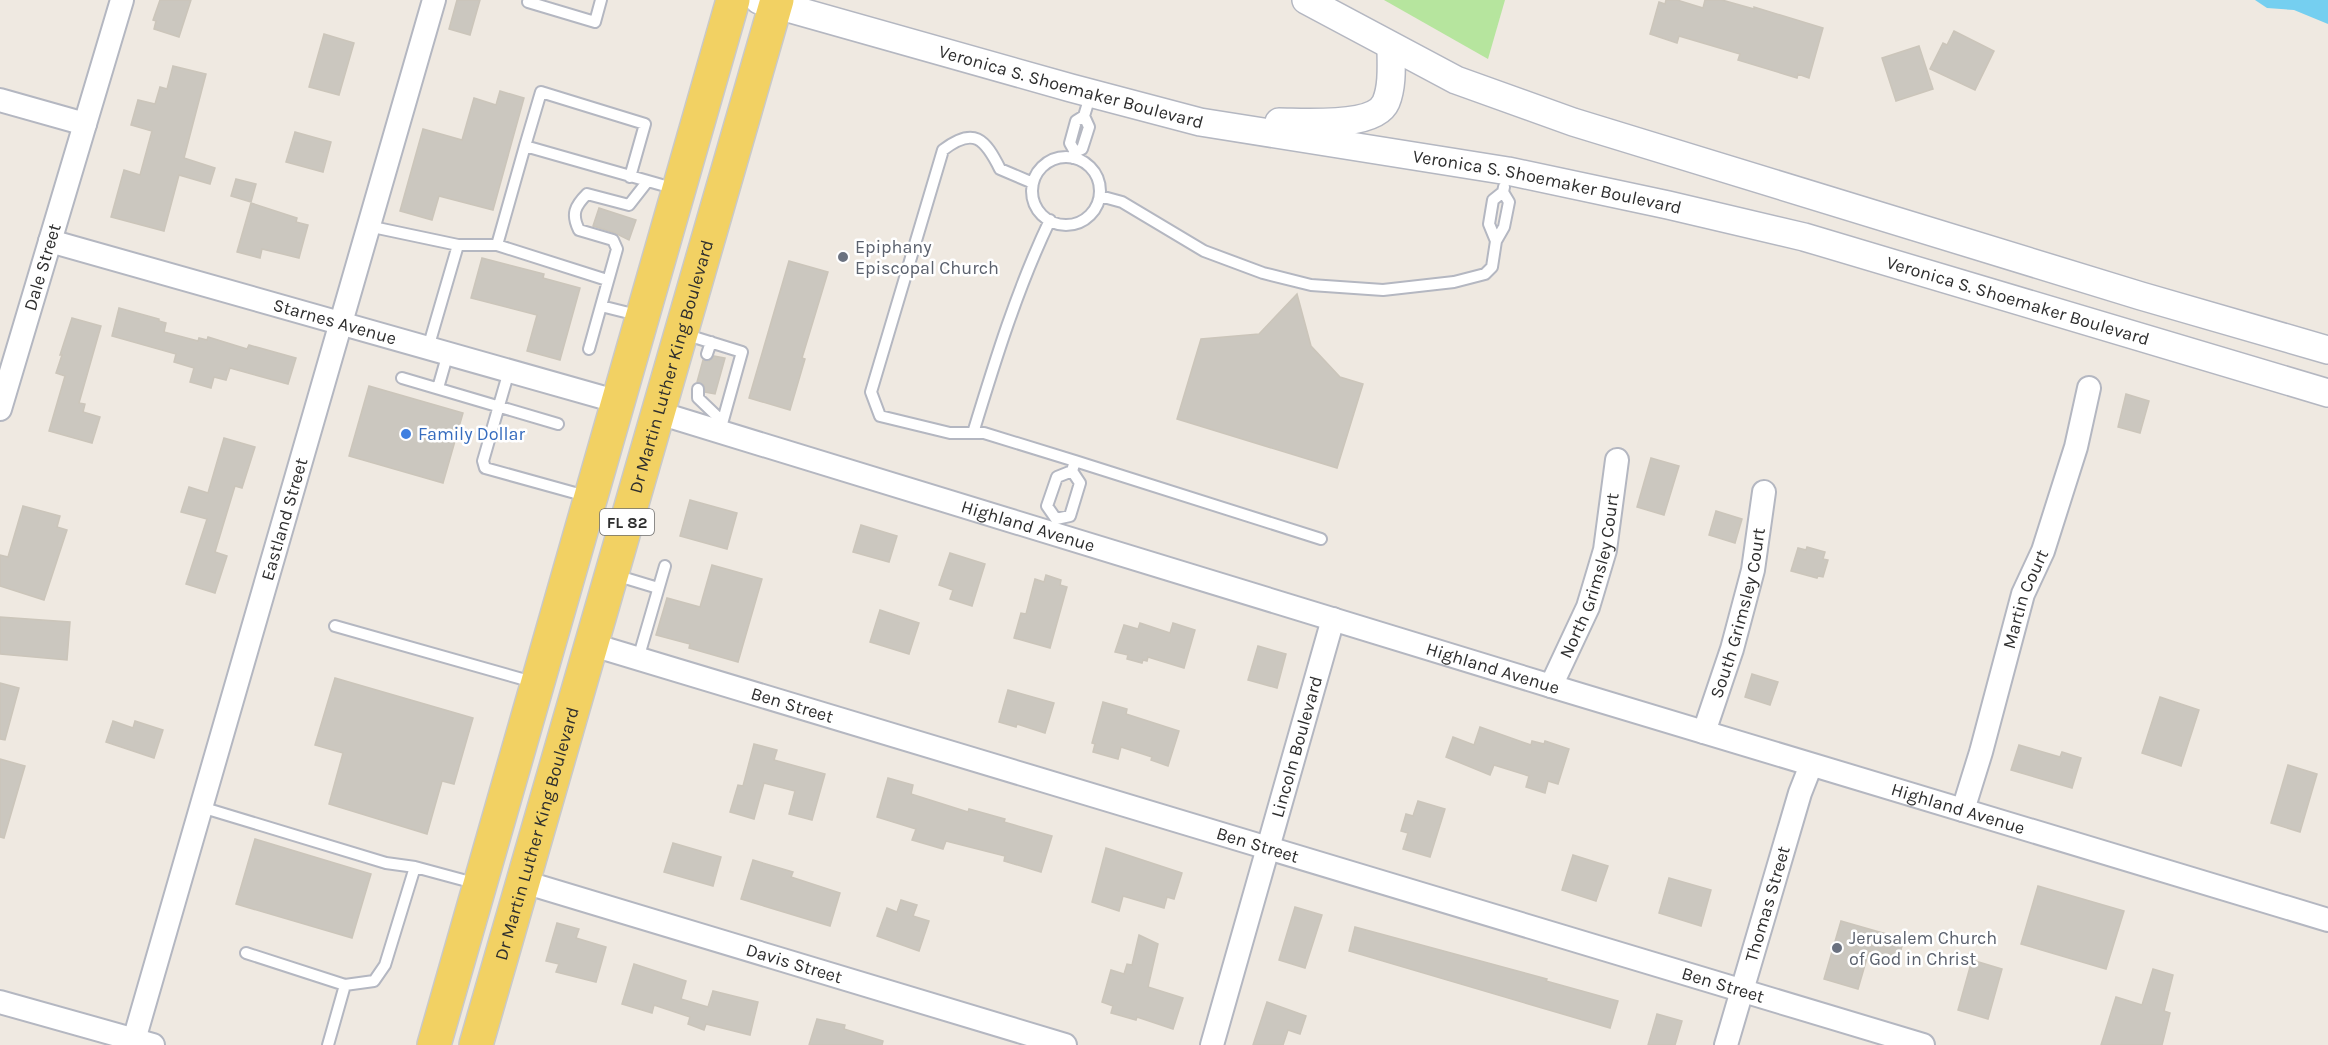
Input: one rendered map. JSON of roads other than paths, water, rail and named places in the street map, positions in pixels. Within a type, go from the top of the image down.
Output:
[{"type":"main road","name":"FL 82","points":[[434,1045],[734,0]]},
{"type":"main road","name":"Dr Martin Luther King Boulevard","points":[[476,1045],[659,413],[696,338],[771,2]]},
{"type":"main road","points":[[634,351],[643,393],[659,413]]},
{"type":"main road","points":[[619,402],[630,432],[610,512],[621,540]]},
{"type":"street","name":"Dale Street","points":[[0,409],[122,0]]},
{"type":"street","name":"Eastland Street","points":[[143,1042],[201,807],[434,0]]},
{"type":"street","points":[[1306,0],[1456,80],[1573,122],[2141,296],[2328,350]]},
{"type":"street","name":"Veronica S. Shoemaker Boulevard","points":[[771,2],[1087,104],[1200,122],[1505,182],[1657,202],[1804,237],[2328,393]]},
{"type":"street","points":[[1200,122],[1346,121],[1374,114],[1385,105],[1389,89],[1392,45]]},
{"type":"street","points":[[0,100],[85,124]]},
{"type":"street","name":"Starnes Avenue","points":[[50,241],[619,402]]},
{"type":"street","name":"Martin Court","points":[[1963,810],[1981,752],[2023,594],[2043,551],[2076,447],[2089,388]]},
{"type":"street","name":"Highland Avenue","points":[[659,413],[721,426],[1054,526],[1333,619],[2328,920]]},
{"type":"street","name":"North Grimsley Court","points":[[1551,686],[1588,607],[1605,550],[1617,460]]},
{"type":"street","name":"South Grimsley Court","points":[[1704,732],[1732,649],[1753,570],[1764,492]]},
{"type":"street","name":"Lincoln Boulevard","points":[[1212,1045],[1333,619]]},
{"type":"street","name":"Ben Street","points":[[593,645],[1923,1045]]},
{"type":"street","name":"Thomas Street","points":[[1726,1045],[1800,793],[1811,765]]},
{"type":"street","name":"Davis Street","points":[[524,882],[1065,1045]]},
{"type":"street","points":[[0,1002],[143,1042]]},
{"type":"lane","points":[[528,2],[595,22],[601,0]]},
{"type":"lane","points":[[497,245],[541,92],[645,124],[630,177]]},
{"type":"lane","points":[[1074,155],[1056,158],[1046,164],[1038,172],[1033,183],[1032,194],[1035,204],[1041,213],[1060,224],[1071,225],[1090,215],[1100,196],[1100,185],[1096,174],[1089,165],[1074,155],[1070,142],[1076,121],[1087,104]]},
{"type":"lane","points":[[1033,183],[1000,170],[988,145],[974,138],[957,140],[943,150],[871,392],[880,416],[950,433],[984,434],[1074,466],[1321,539]]},
{"type":"lane","points":[[525,146],[679,190]]},
{"type":"lane","points":[[589,349],[617,249],[613,240],[579,230],[573,219],[577,204],[587,194],[629,206],[648,182]]},
{"type":"lane","points":[[1100,196],[1122,202],[1204,251],[1263,273],[1311,285],[1383,290],[1454,282],[1485,274],[1492,267],[1496,241],[1504,227],[1509,202],[1505,182]]},
{"type":"lane","points":[[1496,241],[1489,224],[1493,200],[1505,182]]},
{"type":"lane","points":[[973,433],[1000,345],[1029,264],[1050,220]]},
{"type":"lane","points":[[368,226],[458,245],[497,245],[607,280]]},
{"type":"lane","points":[[438,388],[438,350],[458,245]]},
{"type":"lane","points":[[601,306],[644,317]]},
{"type":"lane","points":[[696,338],[707,354]]},
{"type":"lane","points":[[696,338],[742,352],[721,426]]},
{"type":"lane","points":[[509,371],[483,461],[485,468],[592,497]]},
{"type":"lane","points":[[402,378],[558,424]]},
{"type":"lane","points":[[698,389],[698,398],[721,426]]},
{"type":"lane","points":[[1074,466],[1080,483],[1070,516],[1054,526],[1047,506],[1057,477],[1074,466]]},
{"type":"lane","points":[[638,659],[665,566]]},
{"type":"lane","points":[[613,574],[658,588]]},
{"type":"lane","points":[[335,626],[539,684]]},
{"type":"lane","points":[[201,807],[386,863],[415,867],[481,885]]},
{"type":"lane","points":[[246,953],[345,985],[374,981],[385,965],[415,867]]},
{"type":"lane","points":[[328,1045],[345,985]]},
{"type":"water","points":[[2255,0],[2328,0],[2328,24],[2294,10],[2267,8]]},
{"type":"place","name":"Epiphany Episcopal Church","points":[[843,257]]},
{"type":"place","name":"Family Dollar","points":[[406,434]]},
{"type":"place","name":"Jerusalem Church of God in Christ","points":[[1837,948]]}]
